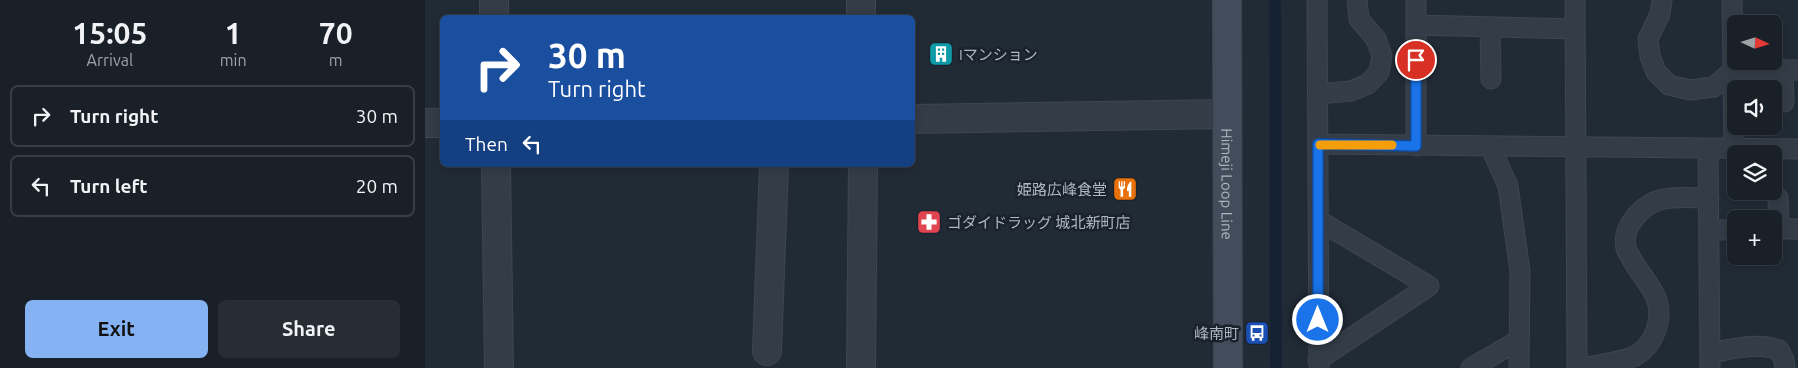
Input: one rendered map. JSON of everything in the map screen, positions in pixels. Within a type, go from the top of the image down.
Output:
[{"type":"main road","name":"Himeji Loop Line","points":[[1227,0],[1228,368]]},
{"type":"street","points":[[494,0],[494,15]]},
{"type":"street","points":[[861,0],[861,15]]},
{"type":"street","points":[[915,119],[1227,114]]},
{"type":"street","points":[[425,123],[440,123]]},
{"type":"street","points":[[496,167],[499,368]]},
{"type":"street","points":[[767,350],[773,167]]},
{"type":"street","points":[[861,368],[863,167]]},
{"type":"lane","points":[[1317,0],[1319,364]]},
{"type":"lane","points":[[1318,94],[1351,92],[1368,84],[1379,72],[1382,56],[1376,39],[1359,19],[1357,0]]},
{"type":"lane","points":[[1416,0],[1416,146]]},
{"type":"lane","points":[[1575,0],[1577,368]]},
{"type":"lane","points":[[1662,0],[1660,14],[1648,39],[1650,56],[1656,72],[1669,85],[1690,90],[1714,87],[1733,70]]},
{"type":"lane","points":[[1732,0],[1732,15]]},
{"type":"lane","points":[[1416,25],[1575,28]]},
{"type":"lane","points":[[1490,27],[1491,79]]},
{"type":"lane","points":[[1733,70],[1734,145]]},
{"type":"lane","points":[[1784,102],[1790,70]]},
{"type":"lane","points":[[1318,144],[1727,149]]},
{"type":"lane","points":[[1490,146],[1507,186],[1520,271],[1519,368]]},
{"type":"lane","points":[[1708,148],[1710,360],[1751,346],[1769,346],[1779,350],[1784,360],[1785,368]]},
{"type":"lane","points":[[1782,149],[1798,149]]},
{"type":"lane","points":[[1583,368],[1635,356],[1651,343],[1659,319],[1659,304],[1652,288],[1634,264],[1626,249],[1627,229],[1637,214],[1651,202],[1672,198],[1709,198]]},
{"type":"lane","points":[[1318,220],[1429,286],[1319,364]]},
{"type":"lane","points":[[1782,229],[1798,229]]},
{"type":"lane","points":[[1709,230],[1727,230]]},
{"type":"lane","points":[[1471,368],[1519,340]]},
{"type":"water","points":[[1269,0],[1281,0],[1282,368],[1270,368]]},
{"type":"slow traffic","points":[[1320,145],[1392,145]]},
{"type":"place","name":"Iマンション","points":[[941,54]]},
{"type":"place","name":"姫路広峰食堂","points":[[1125,189]]},
{"type":"place","name":"ゴダイドラッグ 城北新町店","points":[[929,222]]},
{"type":"place","name":"峰南町","points":[[1257,333]]},
{"type":"route","points":[[1318,320],[1318,144],[1416,146],[1416,60]]}]
